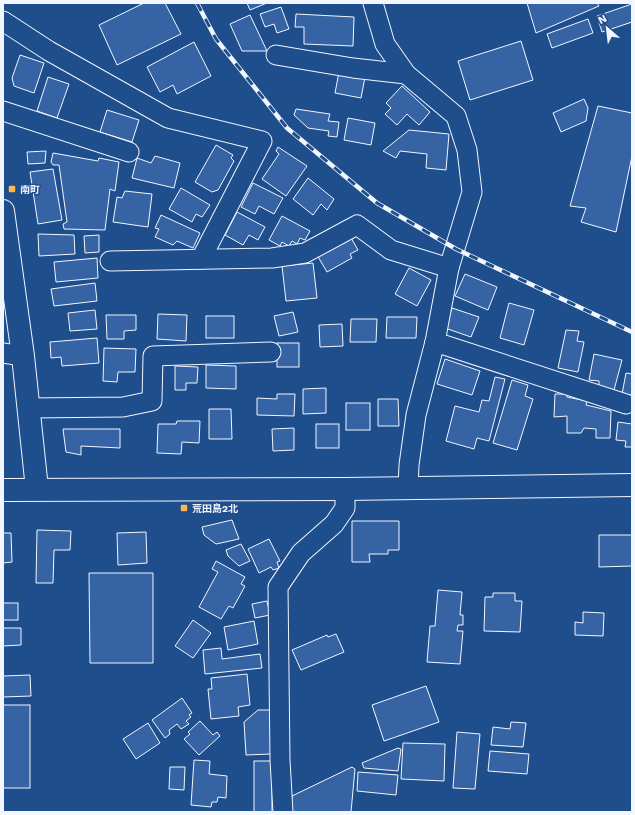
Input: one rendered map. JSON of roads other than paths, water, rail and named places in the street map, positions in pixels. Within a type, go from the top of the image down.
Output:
[{"type":"street","points":[[373,3],[385,44],[406,74],[456,116],[467,150],[472,192],[450,268],[435,342],[416,415],[409,465],[408,488]]},
{"type":"street","points":[[3,20],[49,52],[168,118],[262,141],[201,259]]},
{"type":"street","points":[[276,55],[353,68],[406,74]]},
{"type":"street","points":[[3,111],[129,152]]},
{"type":"street","points":[[3,211],[13,354],[29,408],[36,489]]},
{"type":"street","points":[[110,261],[272,258],[305,253],[357,225],[391,250],[450,268]]},
{"type":"street","points":[[435,342],[626,404]]},
{"type":"street","points":[[29,408],[123,407],[152,401],[153,356],[271,352]]},
{"type":"street","points":[[3,490],[345,490],[632,486]]},
{"type":"street","points":[[283,812],[280,760],[278,587],[301,553],[334,524],[345,508],[345,490]]},
{"type":"railway","points":[[197,3],[216,39],[287,128],[377,203],[456,249],[632,332]]},
{"type":"place","name":"南町","points":[[12,189]]},
{"type":"place","name":"荒田島2北","points":[[184,508]]}]
